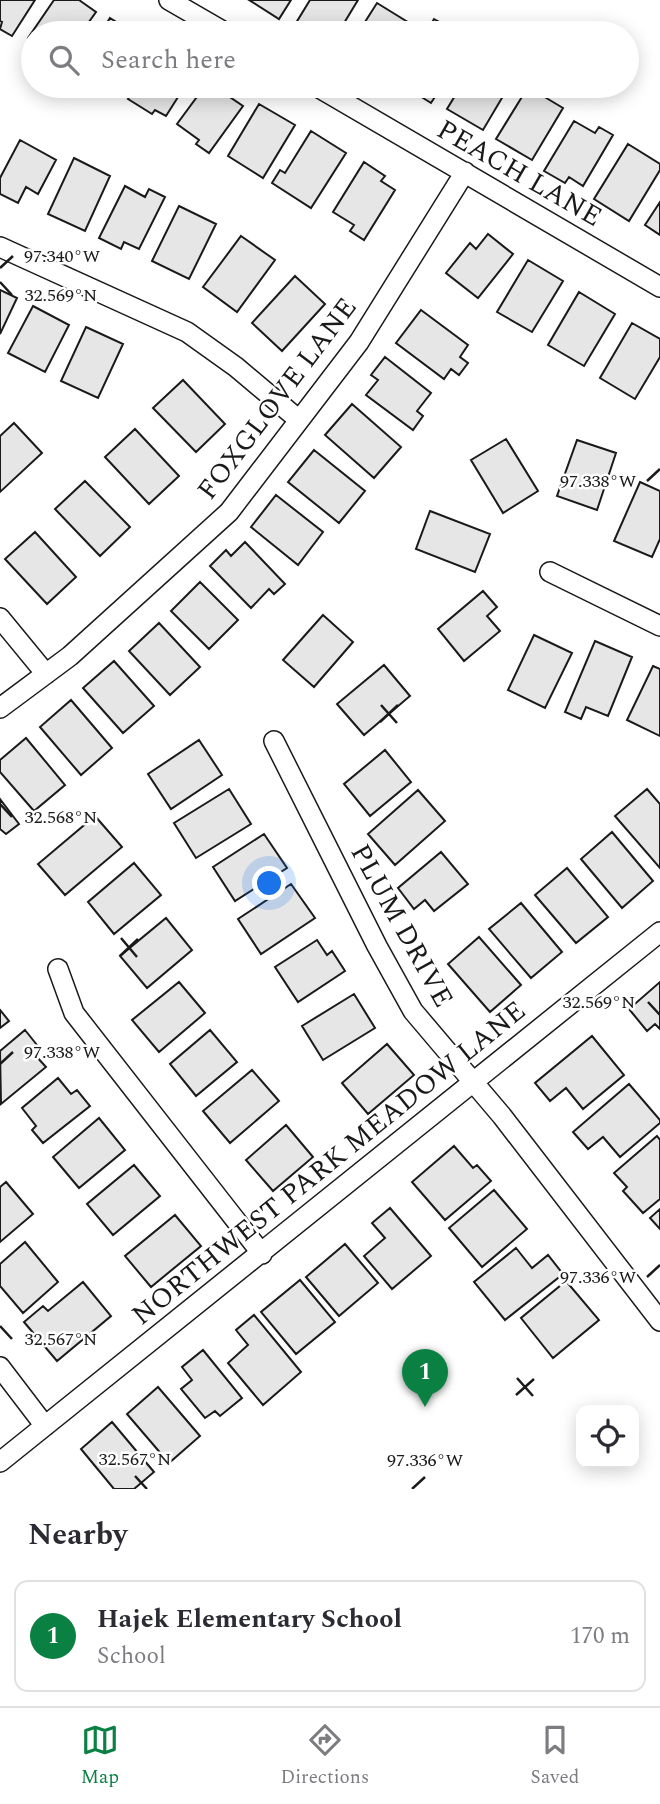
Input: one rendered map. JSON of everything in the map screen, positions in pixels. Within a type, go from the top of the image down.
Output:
[{"type":"street","points":[[169,0],[205,21]]},
{"type":"street","name":"PEACH LANE","points":[[337,98],[660,287]]},
{"type":"street","name":"FOXGLOVE LANE","points":[[0,708],[70,656],[229,512],[359,342],[466,172]]},
{"type":"street","points":[[0,247],[187,332],[236,367],[299,420]]},
{"type":"street","points":[[550,572],[660,626]]},
{"type":"street","points":[[0,618],[46,674]]},
{"type":"street","name":"PLUM DRIVE","points":[[274,741],[377,946],[413,1011],[502,1116],[660,1321]]},
{"type":"street","name":"NORTHWEST PARK MEADOW LANE","points":[[0,1462],[660,932]]},
{"type":"street","points":[[58,969],[74,1013],[262,1254]]},
{"type":"street","points":[[0,1367],[45,1426]]},
{"type":"building","points":[[0,0],[35,0],[12,36],[0,29]]},
{"type":"building","points":[[54,0],[79,0],[96,12],[90,21],[40,21]]},
{"type":"building","points":[[249,0],[291,0],[279,19]]},
{"type":"building","points":[[310,0],[358,0],[345,21],[297,21]]},
{"type":"building","points":[[377,3],[406,21],[366,21]]},
{"type":"building","points":[[177,98],[166,116],[155,110],[152,114],[128,99]]},
{"type":"building","points":[[196,98],[231,98],[243,106],[209,153],[196,144],[199,140],[177,124]]},
{"type":"building","points":[[454,98],[502,98],[483,130],[447,109]]},
{"type":"building","points":[[521,98],[546,98],[563,108],[532,160],[496,139]]},
{"type":"building","points":[[259,104],[295,125],[263,178],[228,156]]},
{"type":"building","points":[[574,121],[595,133],[599,127],[613,135],[583,186],[569,177],[565,183],[544,171]]},
{"type":"building","points":[[311,131],[346,153],[311,208],[272,183],[280,170],[285,173]]},
{"type":"building","points":[[20,140],[56,160],[38,194],[26,187],[18,203],[0,194],[0,178]]},
{"type":"building","points":[[628,144],[660,164],[660,170],[629,221],[594,199]]},
{"type":"building","points":[[74,158],[110,176],[85,231],[48,214]]},
{"type":"building","points":[[364,162],[385,176],[381,181],[395,190],[364,240],[350,231],[354,225],[333,212]]},
{"type":"building","points":[[125,186],[145,197],[149,189],[165,197],[139,249],[124,242],[121,249],[99,238]]},
{"type":"building","points":[[660,202],[660,235],[645,225]]},
{"type":"building","points":[[179,206],[216,224],[189,279],[152,261]]},
{"type":"building","points":[[488,234],[513,254],[478,298],[446,273],[470,243],[476,249]]},
{"type":"building","points":[[241,236],[275,260],[237,312],[203,287]]},
{"type":"building","points":[[528,260],[563,281],[532,332],[497,312]]},
{"type":"building","points":[[295,276],[325,304],[282,351],[252,323]]},
{"type":"building","points":[[0,290],[17,298],[0,334]]},
{"type":"building","points":[[579,292],[615,314],[584,366],[548,345]]},
{"type":"building","points":[[33,306],[69,325],[45,372],[8,353]]},
{"type":"building","points":[[421,310],[468,345],[460,357],[468,363],[459,375],[451,369],[444,379],[396,343]]},
{"type":"building","points":[[632,323],[660,339],[660,357],[635,399],[600,378]]},
{"type":"building","points":[[86,327],[123,344],[98,398],[61,381]]},
{"type":"building","points":[[385,357],[431,393],[417,411],[423,416],[413,430],[366,395],[378,380],[371,375]]},
{"type":"building","points":[[183,380],[225,424],[196,452],[153,408]]},
{"type":"building","points":[[352,404],[401,447],[374,478],[325,435]]},
{"type":"building","points":[[14,423],[42,453],[0,492],[0,436]]},
{"type":"building","points":[[135,429],[179,476],[149,504],[105,457]]},
{"type":"building","points":[[506,439],[538,491],[503,513],[471,460]]},
{"type":"building","points":[[577,440],[616,453],[597,510],[557,496]]},
{"type":"building","points":[[314,450],[365,491],[339,523],[288,482]]},
{"type":"building","points":[[85,481],[130,527],[100,556],[55,509]]},
{"type":"building","points":[[640,482],[660,491],[660,539],[652,557],[614,541]]},
{"type":"building","points":[[276,495],[323,532],[298,565],[251,527]]},
{"type":"building","points":[[430,511],[490,534],[475,572],[416,549]]},
{"type":"building","points":[[35,532],[76,577],[47,604],[5,559]]},
{"type":"building","points":[[245,542],[285,584],[274,594],[269,589],[251,608],[210,566],[226,550],[231,556]]},
{"type":"building","points":[[200,582],[238,620],[209,649],[171,611]]},
{"type":"building","points":[[483,591],[497,607],[487,616],[500,631],[464,661],[438,629]]},
{"type":"building","points":[[323,615],[353,642],[314,687],[283,660]]},
{"type":"building","points":[[159,623],[200,667],[170,695],[129,651]]},
{"type":"building","points":[[534,635],[572,653],[545,708],[508,690]]},
{"type":"building","points":[[595,641],[632,657],[608,716],[586,707],[581,719],[565,712]]},
{"type":"building","points":[[114,661],[154,706],[123,733],[83,688]]},
{"type":"building","points":[[384,665],[410,696],[364,735],[337,704]]},
{"type":"building","points":[[653,666],[660,669],[660,736],[627,720]]},
{"type":"building","points":[[71,700],[112,748],[81,775],[40,727]]},
{"type":"building","points":[[26,738],[65,785],[34,811],[0,772],[0,760]]},
{"type":"building","points":[[199,740],[222,775],[171,809],[148,774]]},
{"type":"building","points":[[385,750],[411,782],[370,816],[344,784]]},
{"type":"building","points":[[229,789],[251,824],[196,858],[174,823]]},
{"type":"building","points":[[647,789],[660,804],[660,868],[615,816]]},
{"type":"building","points":[[418,790],[445,821],[395,865],[368,834]]},
{"type":"building","points":[[0,799],[19,824],[6,834],[0,829]]},
{"type":"building","points":[[95,816],[122,847],[65,895],[38,864]]},
{"type":"building","points":[[612,832],[653,881],[622,908],[581,859]]},
{"type":"building","points":[[264,834],[287,868],[235,901],[213,867]]},
{"type":"building","points":[[441,852],[468,884],[434,911],[425,900],[414,909],[398,888]]},
{"type":"building","points":[[134,863],[161,895],[114,934],[88,902]]},
{"type":"building","points":[[567,868],[608,917],[576,943],[535,895]]},
{"type":"building","points":[[291,884],[315,918],[261,954],[238,919]]},
{"type":"building","points":[[521,903],[562,952],[531,978],[489,929]]},
{"type":"building","points":[[166,918],[192,950],[147,988],[120,956]]},
{"type":"building","points":[[479,937],[521,985],[490,1012],[448,964]]},
{"type":"building","points":[[317,940],[327,955],[332,951],[345,971],[298,1002],[275,967]]},
{"type":"building","points":[[179,982],[205,1013],[159,1052],[132,1020]]},
{"type":"building","points":[[660,982],[660,1029],[655,1024],[647,1031],[629,1009]]},
{"type":"building","points":[[354,994],[375,1028],[323,1060],[302,1026]]},
{"type":"building","points":[[0,1010],[9,1021],[0,1028]]},
{"type":"building","points":[[25,1030],[41,1050],[35,1055],[46,1067],[1,1104],[0,1051]]},
{"type":"building","points":[[210,1030],[237,1062],[196,1096],[170,1064]]},
{"type":"building","points":[[592,1036],[624,1075],[583,1109],[566,1088],[550,1101],[535,1083]]},
{"type":"building","points":[[387,1044],[414,1075],[368,1114],[342,1083]]},
{"type":"building","points":[[252,1070],[279,1101],[230,1143],[203,1111]]},
{"type":"building","points":[[58,1078],[71,1094],[77,1090],[90,1106],[43,1143],[32,1130],[36,1126],[22,1108]]},
{"type":"building","points":[[629,1084],[660,1123],[620,1157],[603,1137],[588,1149],[573,1132]]},
{"type":"building","points":[[99,1118],[125,1150],[79,1188],[53,1157]]},
{"type":"building","points":[[286,1125],[313,1157],[273,1191],[246,1160]]},
{"type":"building","points":[[657,1136],[660,1140],[660,1199],[643,1213],[623,1191],[627,1187],[614,1173]]},
{"type":"building","points":[[454,1146],[473,1168],[477,1165],[491,1181],[445,1220],[412,1182]]},
{"type":"building","points":[[134,1165],[160,1196],[113,1235],[87,1204]]},
{"type":"building","points":[[6,1182],[33,1214],[0,1242],[0,1187]]},
{"type":"building","points":[[494,1190],[527,1229],[482,1267],[449,1228]]},
{"type":"building","points":[[390,1208],[431,1256],[392,1289],[364,1256],[385,1238],[372,1223]]},
{"type":"building","points":[[660,1209],[660,1229],[650,1218]]},
{"type":"building","points":[[175,1215],[201,1246],[151,1287],[125,1256]]},
{"type":"building","points":[[25,1242],[58,1282],[23,1313],[0,1286],[0,1264]]},
{"type":"building","points":[[345,1244],[378,1283],[339,1316],[306,1277]]},
{"type":"building","points":[[516,1248],[532,1268],[548,1255],[563,1274],[505,1320],[474,1282]]},
{"type":"building","points":[[300,1280],[335,1322],[296,1354],[261,1312]]},
{"type":"building","points":[[566,1281],[599,1320],[553,1358],[521,1318]]},
{"type":"building","points":[[83,1282],[111,1316],[57,1361],[24,1322],[43,1306],[48,1311]]},
{"type":"building","points":[[254,1315],[301,1372],[263,1405],[228,1363],[248,1345],[236,1330]]},
{"type":"building","points":[[203,1350],[242,1398],[220,1416],[215,1411],[205,1418],[181,1389],[192,1380],[182,1367]]},
{"type":"building","points":[[158,1387],[200,1436],[169,1463],[127,1414]]},
{"type":"building","points":[[112,1422],[154,1472],[134,1489],[114,1489],[81,1449]]},
{"type":"place","name":"Hajek Elementary School","points":[[425,1407]]}]
